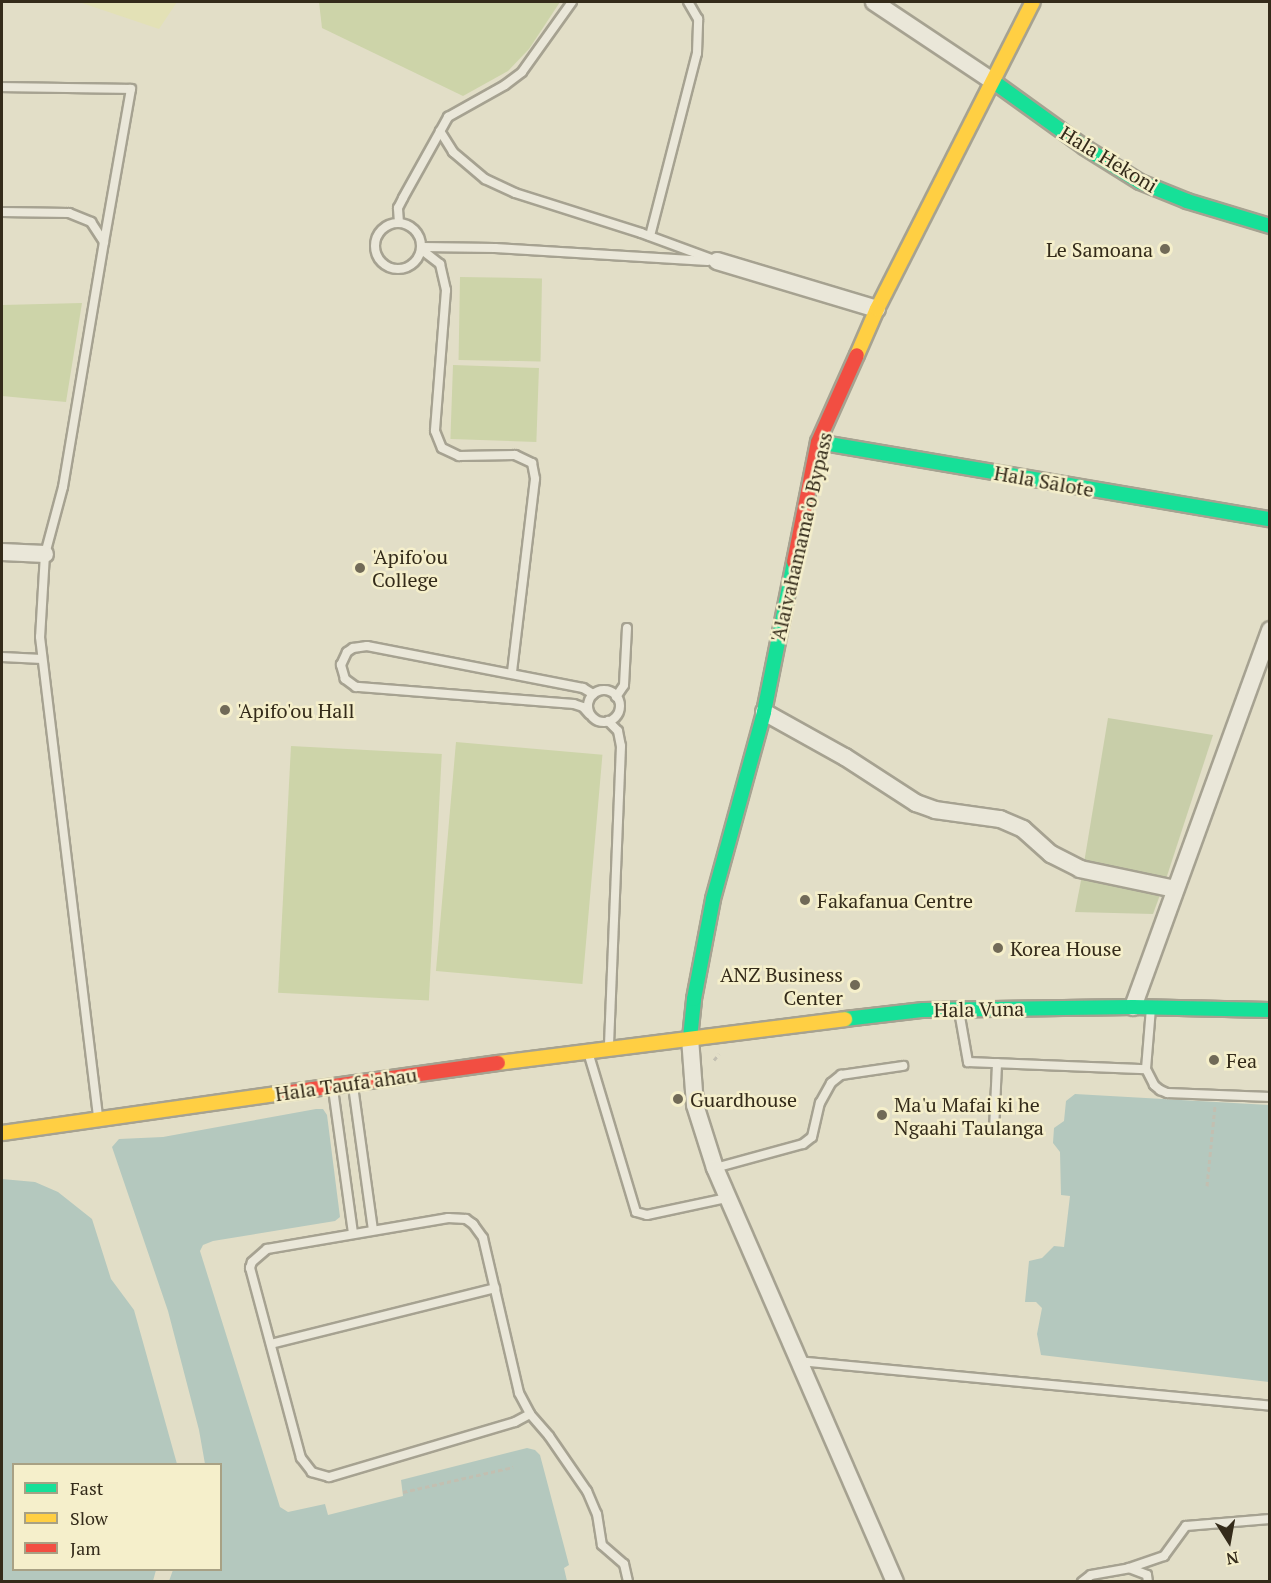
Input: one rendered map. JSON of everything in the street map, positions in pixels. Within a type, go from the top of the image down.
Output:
[{"type":"main road","name":"'Alaivahamama'o Bypass","points":[[690,1038],[694,999],[713,899],[764,712],[818,442],[877,309],[1033,2]]},
{"type":"main road","name":"Hala Hekoni","points":[[994,82],[1084,147],[1140,182],[1187,201],[1269,226]]},
{"type":"main road","name":"Hala Sālote","points":[[818,442],[1269,519]]},
{"type":"main road","name":"Hala Vuna","points":[[690,1038],[923,1010],[959,1008],[1151,1007],[1269,1010]]},
{"type":"main road","name":"Hala Taufa'ahau","points":[[2,1133],[333,1085],[690,1038]]},
{"type":"street","points":[[874,2],[994,82]]},
{"type":"street","points":[[717,261],[877,309]]},
{"type":"street","points":[[2,552],[45,554]]},
{"type":"street","points":[[1133,1007],[1269,630]]},
{"type":"street","points":[[764,712],[845,757],[916,803],[935,810],[1000,819],[1023,829],[1051,854],[1080,869],[1175,889]]},
{"type":"street","points":[[690,1038],[695,1105],[715,1168],[895,1581]]},
{"type":"lane","points":[[399,223],[398,207],[448,117],[505,85],[522,72],[572,2]]},
{"type":"lane","points":[[650,236],[697,53],[698,19],[688,2]]},
{"type":"lane","points":[[2,87],[131,89],[63,486],[45,554],[40,637],[98,1119]]},
{"type":"lane","points":[[440,131],[453,152],[485,179],[515,193],[650,236],[717,261]]},
{"type":"lane","points":[[2,212],[69,213],[91,222],[104,242]]},
{"type":"lane","points":[[399,223],[415,229],[420,235],[422,249],[414,264],[399,269],[392,268],[379,259],[376,252],[376,237],[387,225],[399,223]]},
{"type":"lane","points":[[422,249],[495,249],[717,261]]},
{"type":"lane","points":[[422,249],[440,264],[446,290],[435,431],[442,448],[459,456],[515,455],[532,462],[535,479],[512,673]]},
{"type":"lane","points":[[616,697],[622,692],[624,685],[627,628]]},
{"type":"lane","points":[[589,714],[588,703],[593,694],[604,690],[616,697],[619,710],[608,721],[597,721],[574,704],[356,687],[345,679],[341,665],[347,652],[360,646],[367,646],[583,688],[593,694]]},
{"type":"lane","points":[[2,657],[42,659]]},
{"type":"lane","points":[[608,721],[618,731],[621,746],[609,1047]]},
{"type":"lane","points":[[1151,1007],[1146,1069],[1154,1085],[1167,1094],[1269,1097]]},
{"type":"lane","points":[[959,1008],[968,1062],[1146,1069]]},
{"type":"lane","points":[[588,1050],[636,1212],[647,1215],[727,1198]]},
{"type":"lane","points":[[994,1130],[997,1063]]},
{"type":"lane","points":[[715,1168],[803,1144],[812,1137],[820,1102],[831,1083],[841,1075],[903,1066]]},
{"type":"lane","points":[[353,1083],[373,1230]]},
{"type":"lane","points":[[333,1085],[353,1234]]},
{"type":"lane","points":[[530,1414],[515,1422],[329,1478],[312,1472],[301,1458],[250,1268],[256,1256],[267,1249],[448,1218],[466,1219],[473,1224],[483,1238],[519,1393],[530,1414],[549,1436],[587,1491],[597,1514],[602,1545],[624,1564],[628,1581]]},
{"type":"lane","points":[[271,1344],[495,1288]]},
{"type":"lane","points":[[797,1360],[1269,1406]]},
{"type":"lane","points":[[1082,1581],[1090,1575],[1129,1568],[1164,1556],[1186,1526],[1269,1519]]},
{"type":"lane","points":[[1129,1568],[1147,1575],[1148,1581]]},
{"type":"path","points":[[1208,1186],[1215,1102]]},
{"type":"path","points":[[403,1492],[513,1467]]},
{"type":"shaded area","points":[[79,2],[177,2],[159,29]]},
{"type":"shaded area","points":[[1075,1094],[1269,1105],[1269,1382],[1041,1355],[1037,1334],[1042,1308],[1036,1302],[1025,1302],[1029,1261],[1042,1258],[1054,1246],[1064,1247],[1070,1196],[1061,1195],[1060,1152],[1053,1143],[1054,1128],[1064,1121],[1066,1101]]},
{"type":"shaded area","points":[[316,1109],[323,1109],[327,1115],[340,1217],[335,1221],[213,1241],[203,1245],[200,1251],[280,1507],[288,1512],[325,1504],[328,1515],[403,1496],[401,1480],[527,1448],[535,1450],[540,1455],[569,1565],[564,1568],[567,1581],[169,1581],[173,1571],[222,1571],[222,1463],[205,1463],[199,1430],[168,1311],[112,1147],[119,1139],[163,1137]]},
{"type":"shaded area","points":[[2,1179],[35,1182],[58,1192],[92,1219],[111,1279],[134,1310],[177,1463],[12,1463],[12,1571],[156,1571],[153,1581],[2,1581]]},
{"type":"green space","points":[[319,2],[560,2],[529,49],[508,71],[463,96],[322,28]]},
{"type":"green space","points":[[460,277],[542,278],[541,361],[459,360]]},
{"type":"green space","points":[[82,303],[66,402],[2,396],[2,305]]},
{"type":"green space","points":[[453,365],[539,368],[536,442],[450,439]]},
{"type":"green space","points":[[1108,718],[1213,735],[1166,879],[1084,863]]},
{"type":"green space","points":[[456,742],[602,755],[582,984],[436,971]]},
{"type":"green space","points":[[291,746],[442,754],[429,1001],[278,993]]},
{"type":"green space","points":[[1082,875],[1159,890],[1160,895],[1153,914],[1075,912]]},
{"type":"traffic: fast","points":[[994,82],[1084,147],[1140,182],[1187,201],[1270,226]]},
{"type":"traffic: fast","points":[[818,442],[1270,519]]},
{"type":"traffic: fast","points":[[690,1038],[694,999],[713,899],[764,712],[794,562]]},
{"type":"traffic: fast","points":[[845,1019],[923,1010],[1133,1007],[1270,1010]]},
{"type":"traffic: slow","points":[[857,355],[877,309],[1033,2]]},
{"type":"traffic: slow","points":[[498,1063],[845,1019]]},
{"type":"traffic: slow","points":[[2,1133],[284,1093]]},
{"type":"traffic: jam","points":[[794,562],[818,442],[857,355]]},
{"type":"traffic: jam","points":[[284,1093],[498,1063]]},
{"type":"place","name":"Le Samoana","points":[[1165,249]]},
{"type":"place","name":"'Apifo'ou College","points":[[360,568]]},
{"type":"place","name":"'Apifo'ou Hall","points":[[225,710]]},
{"type":"place","name":"Fakafanua Centre","points":[[805,900]]},
{"type":"place","name":"Korea House","points":[[998,948]]},
{"type":"place","name":"ANZ Business Center","points":[[855,985]]},
{"type":"place","name":"Fea","points":[[1214,1060]]},
{"type":"place","name":"Guardhouse","points":[[678,1099]]},
{"type":"place","name":"Ma'u Mafai ki he Ngaahi Taulanga","points":[[882,1115]]}]
